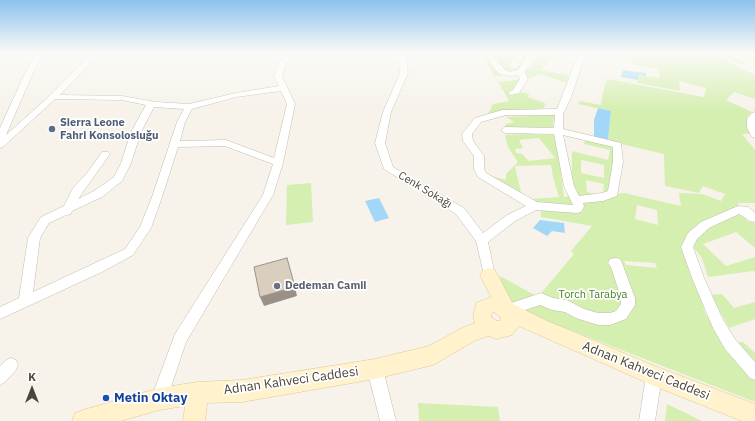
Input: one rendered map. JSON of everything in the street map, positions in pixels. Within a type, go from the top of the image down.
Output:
[{"type":"main road","points":[[489,275],[507,313]]},
{"type":"main road","points":[[483,321],[489,275]]},
{"type":"main road","name":"Adnan Kahveci Caddesi","points":[[83,421],[159,399],[197,393],[242,391],[375,369],[433,355],[483,321],[495,304],[507,313],[654,376],[755,415]]},
{"type":"main road","points":[[194,421],[197,393]]},
{"type":"street","points":[[0,138],[29,73]]},
{"type":"street","points":[[0,145],[53,97],[77,73]]},
{"type":"street","points":[[159,399],[180,339],[268,196],[278,163],[291,104],[278,76],[279,73]]},
{"type":"street","name":"Cenk Sokağı","points":[[404,73],[396,94],[386,112],[380,143],[389,169],[460,211],[482,240],[489,275]]},
{"type":"street","points":[[505,73],[510,74],[517,73]]},
{"type":"street","points":[[511,93],[516,91],[519,84],[524,79],[520,73]]},
{"type":"street","points":[[560,112],[505,112],[478,120],[468,134],[468,140],[479,156],[479,169],[482,175],[535,206],[577,209],[579,206],[569,186],[558,131],[560,112],[566,100],[575,73]]},
{"type":"street","points":[[53,97],[115,98],[151,104],[189,107],[236,95],[284,88]]},
{"type":"street","points":[[26,301],[26,289],[34,238],[45,220],[67,211],[98,194],[118,179],[126,163],[136,132],[151,104]]},
{"type":"street","points":[[0,313],[98,268],[129,252],[145,228],[181,122],[189,107]]},
{"type":"street","points":[[755,115],[751,119],[752,128],[755,135]]},
{"type":"street","points":[[505,130],[558,131],[618,145],[618,162],[613,193],[603,197],[576,200]]},
{"type":"street","points":[[174,144],[212,142],[226,143],[278,163]]},
{"type":"street","points":[[67,211],[77,191],[91,175],[105,154]]},
{"type":"street","points":[[482,240],[511,218],[535,206]]},
{"type":"street","points":[[754,218],[744,210],[738,210],[705,225],[692,236],[687,247],[698,278],[718,324],[730,344],[750,370],[755,373]]},
{"type":"street","points":[[507,313],[541,299],[552,304],[567,306],[581,314],[598,319],[610,319],[621,315],[628,305],[628,298],[616,263],[614,263]]},
{"type":"street","points":[[0,377],[11,365]]},
{"type":"street","points":[[375,369],[388,421]]},
{"type":"street","points":[[647,421],[654,376]]},
{"type":"green space","points":[[492,73],[556,73],[569,75],[566,83],[542,74],[526,79],[520,92],[529,94],[528,97],[545,103],[544,108],[488,114],[493,104],[509,101],[498,82],[522,79],[517,74],[494,76]]},
{"type":"green space","name":"Torch Tarabya","points":[[659,73],[750,73],[755,75],[755,99],[734,92],[726,100],[752,112],[747,117],[748,125],[753,134],[742,134],[755,150],[755,203],[738,203],[738,210],[747,221],[755,223],[755,248],[736,232],[703,244],[726,266],[755,257],[755,272],[753,271],[708,277],[702,258],[690,243],[694,273],[705,313],[734,357],[734,344],[740,342],[743,342],[755,353],[755,402],[565,328],[522,313],[502,293],[500,276],[538,297],[574,254],[571,251],[592,226],[541,217],[541,209],[530,199],[559,197],[551,165],[515,166],[522,197],[484,174],[506,180],[506,174],[518,162],[508,147],[505,135],[556,135],[564,197],[572,195],[572,151],[608,160],[610,150],[584,144],[586,137],[608,141],[611,111],[578,104],[580,101],[601,105],[607,79],[704,97],[706,88],[679,81],[680,91],[637,83],[638,75],[660,78]],"holes":[[[539,138],[555,158],[529,161],[522,154],[516,153],[515,149],[523,148],[519,140]],[[617,143],[664,154],[665,186],[699,193],[703,186],[725,194],[721,201],[702,194],[679,193],[681,206],[624,193],[616,194]],[[581,160],[604,165],[604,178],[581,173]],[[586,180],[604,184],[603,196],[587,192]],[[637,205],[657,210],[658,225],[635,219]],[[624,261],[655,263],[657,268],[626,265]]]},
{"type":"green space","points":[[554,115],[553,127],[503,130],[506,124],[514,122],[506,117]]},
{"type":"green space","points":[[311,183],[313,222],[286,225],[287,185]]},
{"type":"green space","points":[[722,294],[734,308],[755,302],[755,319],[729,328],[711,295]]},
{"type":"green space","points":[[418,403],[498,407],[500,421],[419,421]]},
{"type":"green space","points":[[667,404],[702,421],[665,421]]},
{"type":"water","points":[[622,73],[646,73],[646,76],[638,75],[638,80],[621,77]]},
{"type":"water","points":[[598,108],[611,111],[608,140],[594,137],[594,120]]},
{"type":"water","points":[[379,198],[389,218],[375,222],[365,201]]},
{"type":"water","points":[[540,220],[564,223],[565,233],[552,231],[547,236],[533,228]]},
{"type":"building","name":"Dedeman Camii","points":[[287,258],[295,287],[260,297],[254,267]]},
{"type":"place","name":"Sierra Leone Fahri Konsolosluğu","points":[[52,129]]},
{"type":"place","name":"Dedeman Camii","points":[[277,286]]},
{"type":"place","name":"Metin Oktay","points":[[106,398]]}]
